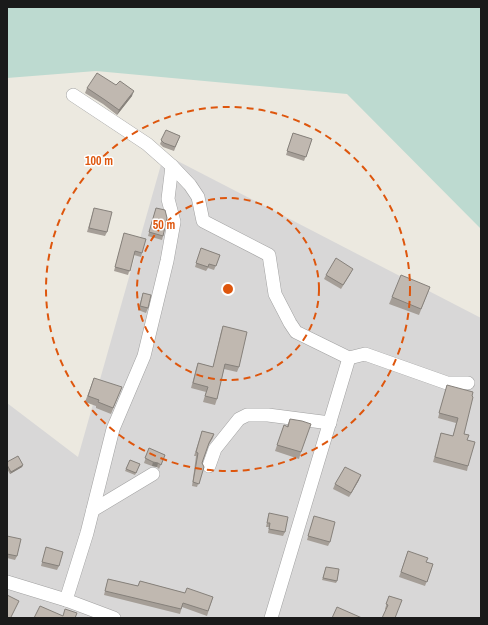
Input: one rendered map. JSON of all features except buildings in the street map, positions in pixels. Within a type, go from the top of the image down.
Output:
[{"type":"street","points":[[73,95],[148,144],[172,166],[190,184],[198,197],[203,220],[269,255],[275,294],[296,332],[349,358],[365,354],[447,383],[468,383]]},
{"type":"street","points":[[66,600],[87,533],[113,429],[144,356],[167,261],[174,222],[168,199],[172,166]]},
{"type":"street","points":[[271,618],[349,358]]},
{"type":"street","points":[[209,466],[215,450],[239,419],[247,415],[268,415],[330,423]]},
{"type":"street","points":[[93,510],[153,474]]},
{"type":"street","points":[[7,582],[66,600],[82,612],[114,618]]},
{"type":"shaded area","points":[[7,7],[481,7],[481,229],[347,94],[96,71],[7,78]]},
{"type":"shaded area","points":[[164,154],[481,318],[481,618],[7,618],[7,403],[78,457]]}]
